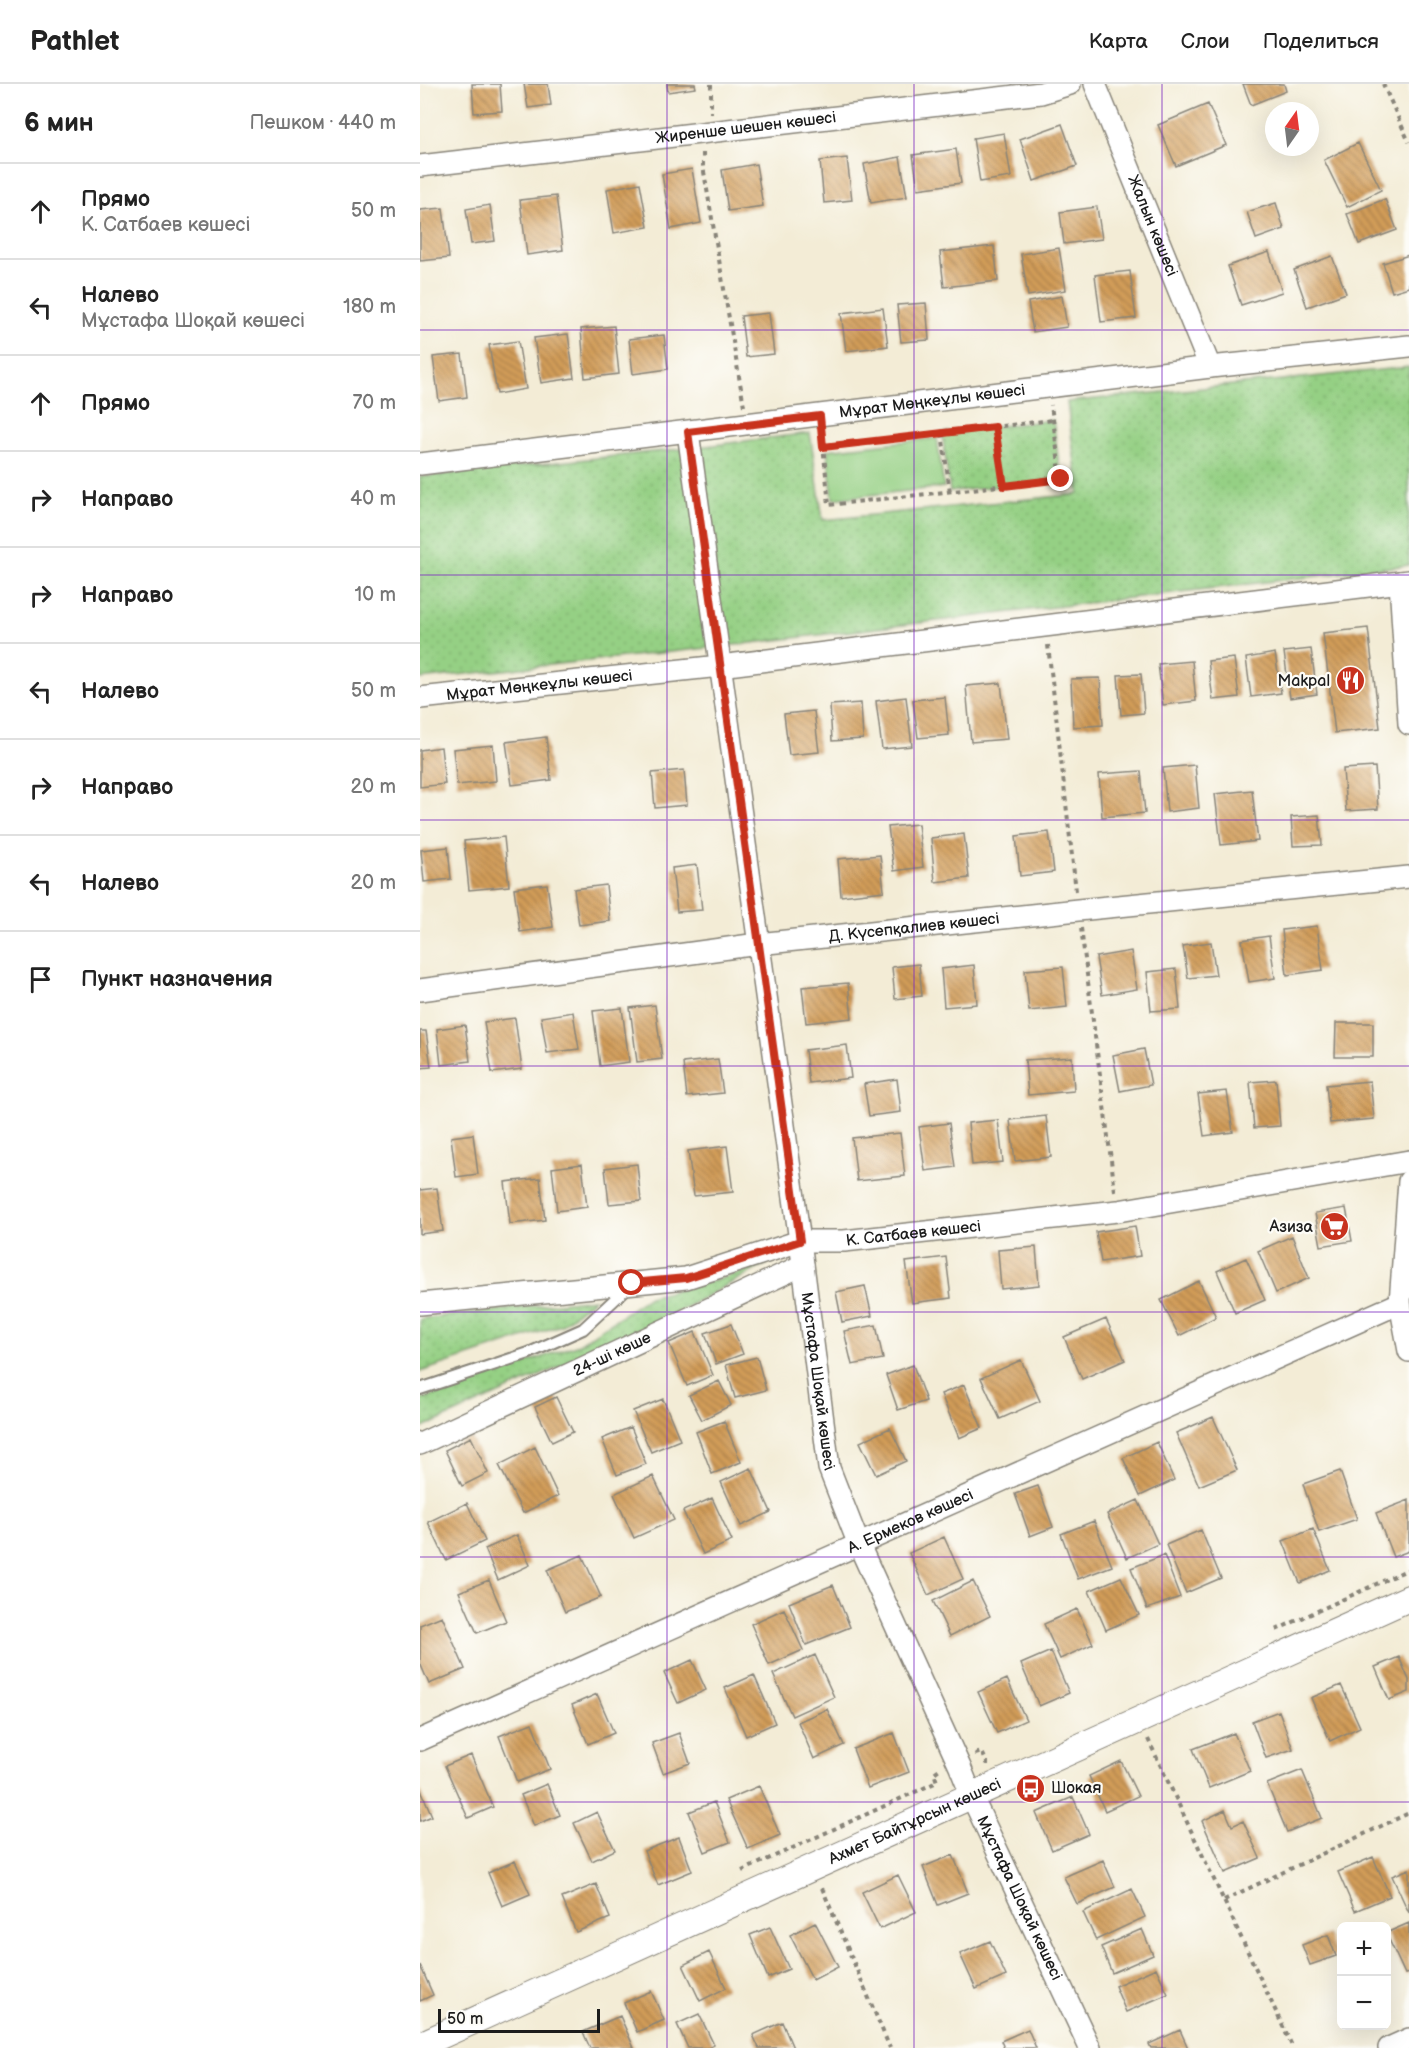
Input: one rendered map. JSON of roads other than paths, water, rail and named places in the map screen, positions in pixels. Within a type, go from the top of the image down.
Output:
[{"type":"street","name":"Жиренше шешен көшесі","points":[[420,166],[1041,93],[1071,84]]},
{"type":"street","name":"Жалын көшесі","points":[[1095,84],[1210,367]]},
{"type":"street","name":"Мұрат Мөңкеұлы көшесі","points":[[420,464],[1210,367],[1409,346]]},
{"type":"street","name":"Мұстафа Шоқай көшесі","points":[[688,432],[737,777],[829,1468],[859,1545],[957,1758],[972,1797],[1090,2048]]},
{"type":"street","name":"Мұрат Мөңкеұлы көшесі","points":[[420,698],[720,666],[1404,582]]},
{"type":"street","points":[[1404,582],[1409,724]]},
{"type":"street","name":"Д. Күсепқалиев көшесі","points":[[420,990],[758,944],[1409,877]]},
{"type":"street","name":"К. Сатбаев көшесі","points":[[420,1304],[686,1278],[800,1241],[844,1240],[1118,1211],[1409,1161]]},
{"type":"street","points":[[1409,1181],[1400,1303],[1409,1351]]},
{"type":"street","name":"24-ші көше","points":[[420,1444],[803,1266]]},
{"type":"street","name":"А. Ермеков көшесі","points":[[420,1740],[1400,1303]]},
{"type":"street","name":"Ахмет Байтұрсын көшесі","points":[[420,2045],[1409,1598]]},
{"type":"street","points":[[1389,2048],[1409,2039]]},
{"type":"lane","points":[[420,1389],[529,1353],[582,1329],[632,1283]]},
{"type":"place","name":"Makpal","points":[[1351,681]]},
{"type":"place","name":"Азиза","points":[[1334,1227]]},
{"type":"place","name":"Шокая","points":[[1030,1788]]}]
